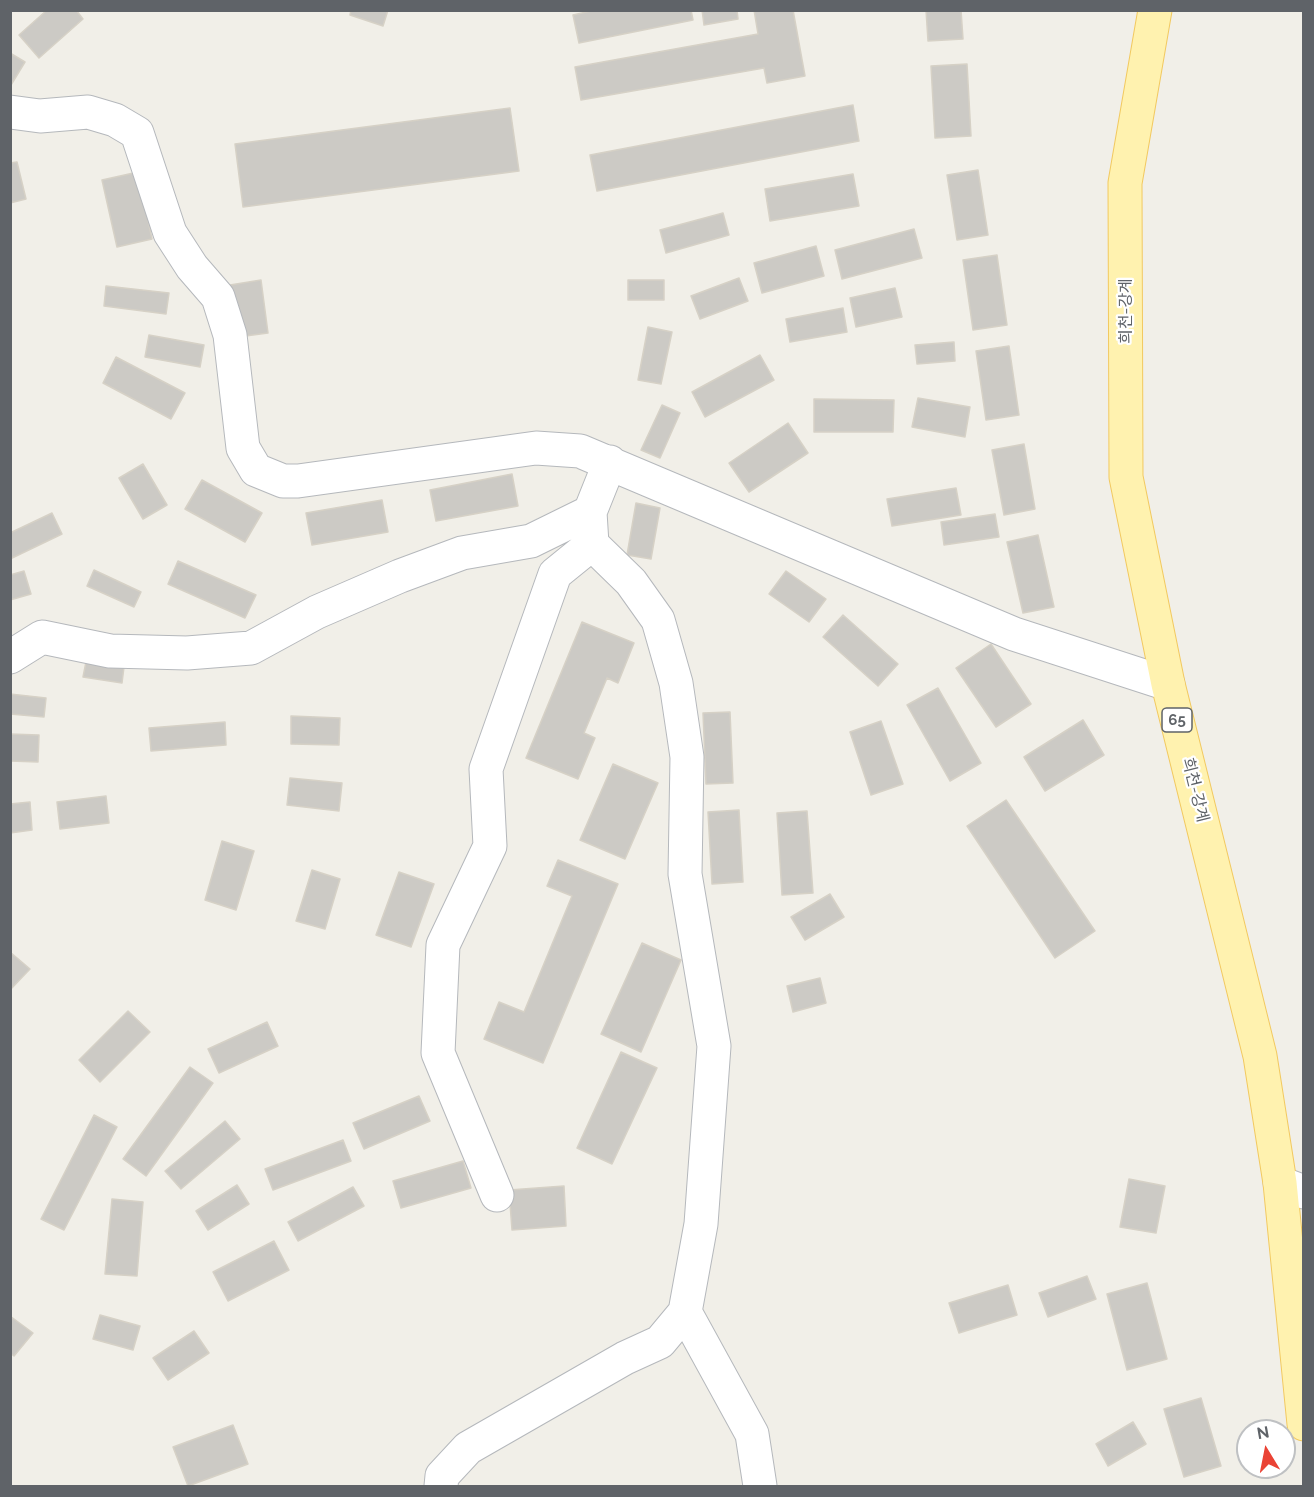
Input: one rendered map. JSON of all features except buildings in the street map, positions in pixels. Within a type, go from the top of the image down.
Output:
[{"type":"main road","name":"희천-강계","points":[[1155,10],[1125,183],[1126,477],[1168,684],[1292,1187],[1304,1424]]},
{"type":"street","points":[[10,112],[40,116],[88,112],[115,120],[137,133],[170,233],[192,267],[218,297],[230,335],[243,448],[256,470],[283,481],[298,481],[536,448],[580,451],[1014,634],[1168,684]]},
{"type":"street","points":[[441,1486],[442,1476],[468,1448],[625,1358],[660,1342],[686,1312],[701,1224],[714,1046],[685,874],[687,757],[676,683],[658,620],[632,582],[592,544],[590,512],[610,462]]},
{"type":"street","points":[[10,657],[42,637],[110,651],[187,653],[251,648],[317,612],[400,576],[462,552],[531,541],[590,512]]},
{"type":"street","points":[[497,1195],[438,1053],[443,945],[490,846],[486,769],[555,574],[592,544]]},
{"type":"street","points":[[686,1312],[752,1434],[760,1486]]}]
